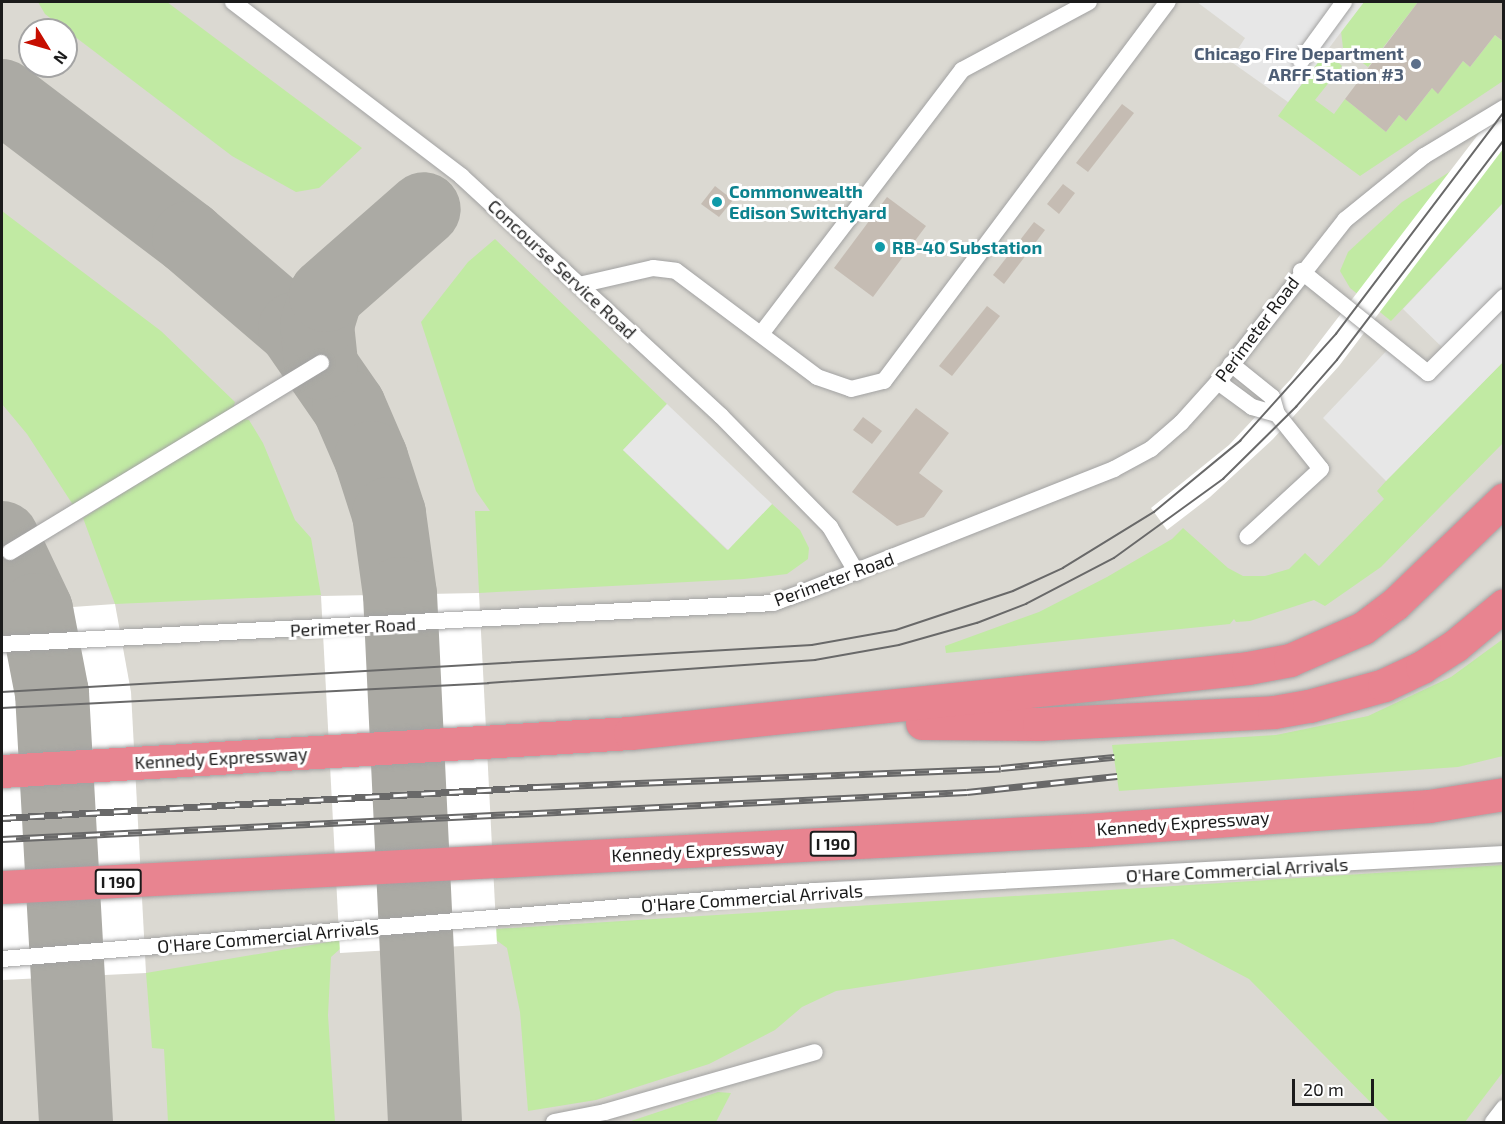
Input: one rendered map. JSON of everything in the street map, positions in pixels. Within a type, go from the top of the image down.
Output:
[{"type":"highway","points":[[765,722],[1149,680],[1290,660],[1364,628],[1395,604],[1503,499]]},
{"type":"highway","points":[[765,722],[1039,724],[1274,712],[1309,706],[1384,685],[1422,667],[1456,645],[1503,605]]},
{"type":"highway","name":"Kennedy Expressway","points":[[2,771],[765,722]]},
{"type":"highway","name":"Kennedy Expressway","points":[[2,887],[235,877],[1086,830],[1430,806],[1503,794]]},
{"type":"highway","points":[[2,906],[235,877]]},
{"type":"lane","name":"Concourse Service Road","points":[[233,2],[461,176],[721,416],[830,526],[857,573]]},
{"type":"lane","points":[[762,334],[962,70],[1089,2]]},
{"type":"lane","points":[[579,285],[653,268],[676,271],[817,377],[851,389],[884,381],[1168,2]]},
{"type":"lane","points":[[1301,61],[1344,2]]},
{"type":"lane","name":"Perimeter Road","points":[[2,644],[773,603],[857,573],[1114,469],[1151,448],[1174,430],[1218,382],[1301,271],[1345,220],[1416,163],[1503,108]]},
{"type":"lane","points":[[1301,271],[1428,373],[1503,297]]},
{"type":"lane","points":[[10,552],[321,363]]},
{"type":"lane","points":[[1231,364],[1272,397],[1277,414],[1321,469],[1247,537]]},
{"type":"lane","points":[[1218,382],[1252,407],[1277,414]]},
{"type":"lane","name":"O'Hare Commercial Arrivals","points":[[2,959],[816,891],[1503,854]]},
{"type":"lane","points":[[554,1122],[605,1112],[815,1052]]},
{"type":"lane","points":[[1493,1122],[1503,1108]]},
{"type":"shaded area","points":[[2,2],[1503,2],[1503,1122],[2,1122]]},
{"type":"shaded area","points":[[1197,2],[1364,2],[1288,102],[1230,61],[1245,38]]},
{"type":"shaded area","points":[[1503,203],[1503,362],[1386,481],[1323,418],[1392,345],[1427,373],[1448,353],[1403,309]]},
{"type":"shaded area","points":[[667,404],[772,504],[728,550],[623,450]]},
{"type":"green space","points":[[38,2],[167,2],[362,148],[319,188],[296,192],[232,156],[78,39],[78,18],[50,18]]},
{"type":"green space","points":[[1364,2],[1418,2],[1368,67],[1343,48],[1341,31]]},
{"type":"green space","points":[[1495,35],[1503,42],[1503,81],[1360,176],[1278,116],[1321,58],[1335,59],[1342,66],[1315,100],[1334,114],[1345,99],[1386,132],[1399,115],[1406,121],[1432,88],[1438,93],[1463,61],[1470,67]]},
{"type":"green space","points":[[1503,138],[1503,203],[1391,321],[1350,288],[1340,271],[1348,252],[1402,202]]},
{"type":"green space","points":[[2,211],[161,331],[235,402],[233,409],[75,508],[27,434],[2,404]]},
{"type":"green space","points":[[495,239],[667,404],[623,450],[727,550],[772,504],[800,530],[809,548],[808,559],[787,574],[744,579],[479,593],[475,511],[490,511],[476,491],[421,322],[468,262]]},
{"type":"green space","points":[[1503,362],[1503,443],[1381,567],[1325,606],[1314,600],[1250,621],[1236,622],[1234,619],[1230,624],[946,653],[945,646],[1039,612],[1107,577],[1172,539],[1183,528],[1228,568],[1243,576],[1265,576],[1289,569],[1305,553],[1319,566],[1384,499],[1377,491],[1386,481]]},
{"type":"green space","points":[[242,419],[249,420],[263,443],[295,520],[311,538],[321,595],[115,604],[83,518]]},
{"type":"green space","points":[[1503,639],[1503,756],[1458,767],[1119,791],[1112,745],[1276,735],[1368,716],[1451,677]]},
{"type":"green space","points":[[1503,865],[1503,1072],[1465,1122],[1390,1122],[1249,979],[1173,939],[836,991],[802,1007],[775,1030],[709,1064],[596,1100],[528,1111],[520,1012],[507,948],[496,940],[496,929]]},
{"type":"green space","points":[[340,940],[340,949],[331,957],[328,1015],[335,1122],[168,1122],[164,1049],[152,1048],[146,973]]},
{"type":"green space","points":[[718,1092],[731,1093],[716,1122],[628,1122]]},
{"type":"pier","points":[[1503,102],[1503,149],[1339,366],[1273,439],[1210,497],[1167,530],[1151,508],[1229,445],[1291,379]]},
{"type":"pier","points":[[479,593],[497,944],[340,953],[321,596]]},
{"type":"pier","points":[[115,604],[131,692],[146,973],[2,980],[2,612]]},
{"type":"building","name":"Chicago Fire Department ARFF Station #3","points":[[1418,2],[1504,2],[1504,42],[1495,35],[1470,67],[1463,61],[1438,94],[1432,88],[1406,121],[1399,115],[1386,132],[1345,99]]},
{"type":"building","points":[[1122,104],[1134,113],[1088,172],[1076,163]]},
{"type":"building","points":[[1063,184],[1075,193],[1059,214],[1047,204]]},
{"type":"building","name":"Commonwealth Edison Switchyard","points":[[715,186],[733,200],[719,217],[701,204]]},
{"type":"building","name":"RB-40 Substation","points":[[887,197],[926,226],[873,297],[834,268]]},
{"type":"building","points":[[1034,222],[1045,230],[1004,284],[993,275]]},
{"type":"building","points":[[987,306],[1000,316],[952,376],[939,366]]},
{"type":"building","points":[[916,408],[949,433],[919,473],[943,491],[924,517],[897,526],[852,492]]},
{"type":"building","points":[[863,417],[882,431],[872,444],[853,430]]},
{"type":"taxiway","points":[[2,96],[189,238],[295,329],[349,407],[371,458],[389,514],[400,594],[425,1122]]},
{"type":"taxiway","points":[[321,363],[317,325],[326,295],[424,209]]},
{"type":"taxiway","points":[[2,538],[36,610],[52,693],[76,1122]]},
{"type":"tram line","points":[[2,692],[812,645],[896,630],[1013,591],[1063,568],[1154,512],[1240,441],[1336,334],[1504,112]]},
{"type":"tram line","points":[[2,708],[488,683],[815,660],[899,645],[977,623],[1026,604],[1114,558],[1223,479],[1296,407],[1337,360],[1504,140]]},
{"type":"railway","points":[[2,818],[537,787],[1001,768],[1114,757]]},
{"type":"railway","points":[[2,839],[967,792],[1117,776]]},
{"type":"place","name":"Chicago Fire Department ARFF Station #3","points":[[1416,64]]},
{"type":"place","name":"Commonwealth Edison Switchyard","points":[[717,202]]},
{"type":"place","name":"RB-40 Substation","points":[[880,247]]}]
